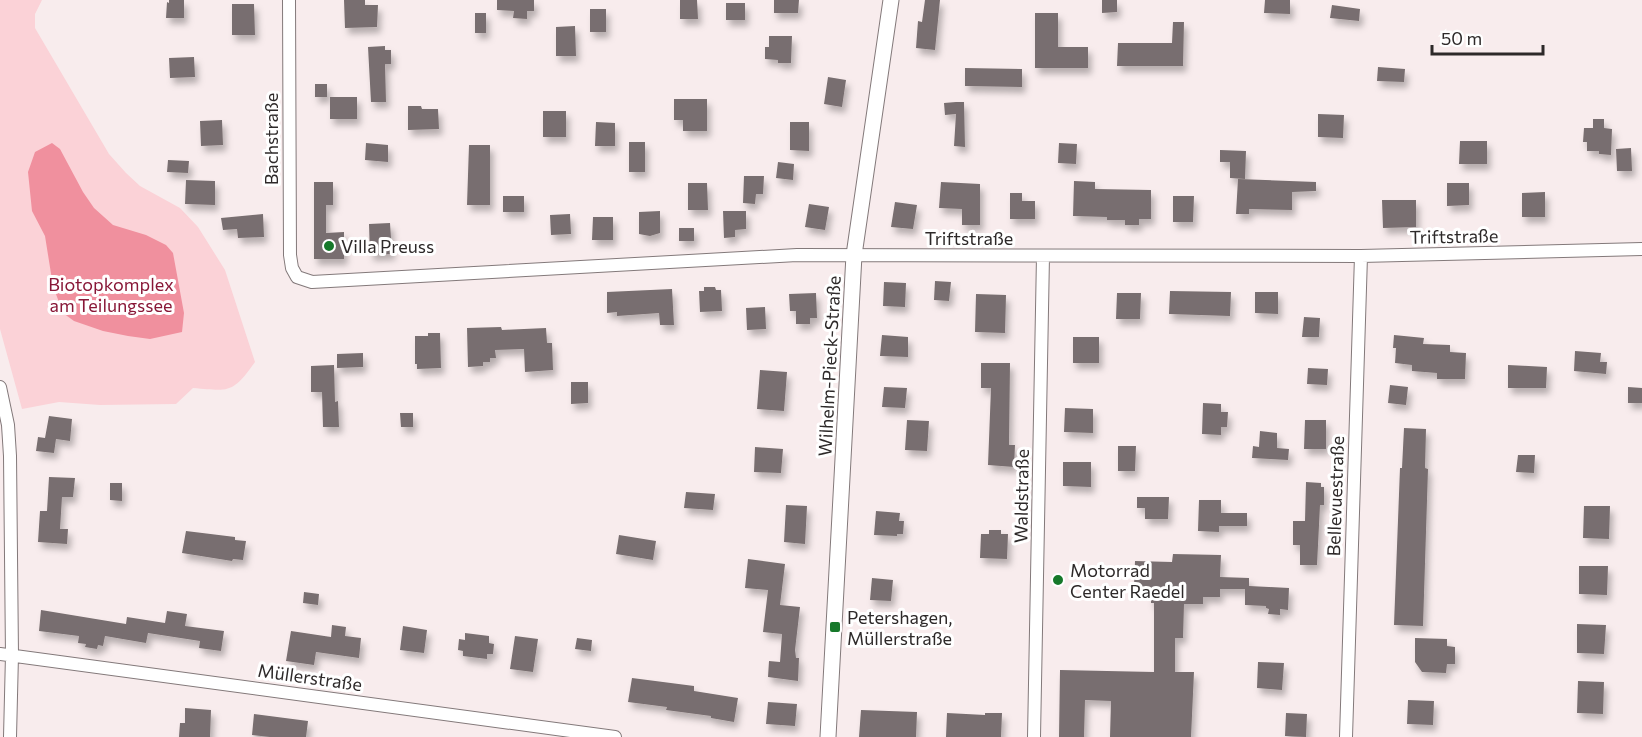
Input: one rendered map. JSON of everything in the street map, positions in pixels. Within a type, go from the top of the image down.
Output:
[{"type":"street","name":"Bachstraße","points":[[289,0],[290,255],[292,268],[297,277]]},
{"type":"street","name":"Wilhelm-Pieck-Straße","points":[[828,737],[854,255],[891,0]]},
{"type":"street","name":"Triftstraße","points":[[297,277],[312,282],[797,255],[1361,256],[1642,249]]},
{"type":"street","name":"Waldstraße","points":[[1034,737],[1043,256]]},
{"type":"street","name":"Bellevuestraße","points":[[1346,737],[1361,256]]},
{"type":"street","points":[[0,387],[8,425],[10,456],[6,655],[10,737]]},
{"type":"street","name":"Müllerstraße","points":[[6,655],[615,737]]},
{"type":"green space","name":"Biotopkomplex am Teilungssee","points":[[0,0],[42,0],[35,14],[35,28],[109,154],[140,186],[180,208],[198,227],[225,270],[255,362],[235,385],[223,390],[193,388],[176,404],[100,405],[59,402],[22,409],[0,329]]},
{"type":"shaded area","points":[[52,143],[60,149],[94,208],[113,225],[146,235],[166,245],[173,253],[184,313],[182,332],[150,339],[128,336],[103,331],[74,321],[63,313],[53,286],[45,236],[32,211],[28,172],[35,152]]},
{"type":"building","points":[[169,0],[184,0],[184,18],[166,18]]},
{"type":"building","points":[[344,0],[365,0],[365,5],[378,5],[377,27],[345,28]]},
{"type":"building","points":[[497,0],[534,0],[534,11],[527,11],[527,19],[513,18],[514,11],[497,10]]},
{"type":"building","points":[[680,0],[697,0],[698,19],[680,19]]},
{"type":"building","points":[[774,0],[799,0],[798,13],[774,13]]},
{"type":"building","points":[[925,0],[940,0],[935,50],[916,48],[918,21],[922,22]]},
{"type":"building","points":[[1102,0],[1117,0],[1117,12],[1102,13]]},
{"type":"building","points":[[1265,0],[1290,0],[1290,14],[1264,13]]},
{"type":"building","points":[[726,3],[745,3],[745,20],[726,20]]},
{"type":"building","points":[[232,4],[254,4],[255,35],[232,35]]},
{"type":"building","points":[[1332,5],[1360,9],[1359,21],[1330,18]]},
{"type":"building","points":[[590,9],[606,9],[606,32],[590,32]]},
{"type":"building","points":[[475,13],[486,13],[486,33],[475,33]]},
{"type":"building","points":[[1035,13],[1058,13],[1058,47],[1088,47],[1088,68],[1035,68]]},
{"type":"building","points":[[1173,22],[1184,22],[1183,66],[1117,66],[1118,43],[1172,43]]},
{"type":"building","points":[[575,26],[576,56],[556,56],[556,27]]},
{"type":"building","points":[[769,36],[792,36],[791,63],[778,63],[778,60],[765,59],[765,47],[769,47]]},
{"type":"building","points":[[385,46],[385,50],[391,50],[391,64],[385,64],[386,102],[371,102],[368,47]]},
{"type":"building","points":[[194,57],[195,77],[170,78],[169,58]]},
{"type":"building","points":[[1378,67],[1405,69],[1404,82],[1377,81]]},
{"type":"building","points":[[965,68],[1022,69],[1022,87],[965,86]]},
{"type":"building","points":[[828,77],[846,80],[842,107],[824,104]]},
{"type":"building","points":[[315,84],[327,84],[327,97],[315,97]]},
{"type":"building","points":[[330,97],[357,97],[357,119],[330,119]]},
{"type":"building","points":[[674,99],[707,99],[707,131],[683,131],[683,120],[674,120]]},
{"type":"building","points":[[964,102],[965,147],[954,146],[956,114],[945,115],[944,103]]},
{"type":"building","points":[[408,106],[438,109],[439,129],[408,130]]},
{"type":"building","points":[[543,111],[566,111],[566,137],[543,137]]},
{"type":"building","points":[[1318,114],[1344,115],[1343,138],[1318,137]]},
{"type":"building","points":[[1593,119],[1604,119],[1604,128],[1612,129],[1611,155],[1599,154],[1599,151],[1587,151],[1587,142],[1583,142],[1584,128],[1593,128]]},
{"type":"building","points":[[222,120],[223,145],[201,146],[200,121]]},
{"type":"building","points":[[596,122],[615,123],[615,146],[595,146]]},
{"type":"building","points":[[790,122],[809,122],[809,151],[790,150]]},
{"type":"building","points":[[1460,141],[1487,141],[1487,164],[1459,164]]},
{"type":"building","points":[[629,142],[645,142],[645,172],[629,172]]},
{"type":"building","points":[[366,143],[388,145],[388,162],[365,160]]},
{"type":"building","points":[[1059,143],[1077,144],[1076,164],[1058,163]]},
{"type":"building","points":[[469,145],[490,145],[490,205],[467,205]]},
{"type":"building","points":[[1631,148],[1632,171],[1617,171],[1616,149]]},
{"type":"building","points":[[1220,150],[1246,151],[1245,179],[1230,178],[1230,162],[1220,162]]},
{"type":"building","points":[[168,160],[189,161],[188,173],[167,172]]},
{"type":"building","points":[[778,162],[794,164],[793,180],[776,178]]},
{"type":"building","points":[[744,176],[764,176],[763,194],[756,194],[755,204],[743,203]]},
{"type":"building","points":[[1238,179],[1316,182],[1316,191],[1292,192],[1292,210],[1249,209],[1249,214],[1236,214]]},
{"type":"building","points":[[186,180],[215,181],[215,205],[185,204]]},
{"type":"building","points":[[1074,181],[1095,182],[1095,189],[1151,190],[1151,219],[1139,219],[1139,225],[1125,225],[1125,220],[1073,216]]},
{"type":"building","name":"Villa Preuss","points":[[314,182],[333,182],[333,205],[326,205],[326,233],[344,232],[344,259],[314,259]]},
{"type":"building","points":[[941,182],[980,184],[980,225],[962,225],[962,209],[939,208]]},
{"type":"building","points":[[688,183],[707,183],[708,210],[688,210]]},
{"type":"building","points":[[1447,183],[1469,183],[1469,205],[1447,206]]},
{"type":"building","points":[[1545,192],[1545,217],[1522,217],[1522,193]]},
{"type":"building","points":[[1010,193],[1022,193],[1022,201],[1035,201],[1035,219],[1010,219]]},
{"type":"building","points":[[503,196],[524,196],[524,212],[503,212]]},
{"type":"building","points":[[1173,196],[1194,196],[1193,222],[1173,222]]},
{"type":"building","points":[[1382,200],[1416,200],[1416,227],[1383,228]]},
{"type":"building","points":[[895,202],[917,205],[913,229],[891,227]]},
{"type":"building","points":[[809,204],[829,207],[825,230],[805,227]]},
{"type":"building","points":[[660,211],[660,233],[650,236],[639,234],[639,212]]},
{"type":"building","points":[[723,211],[746,211],[746,229],[735,230],[735,237],[724,238]]},
{"type":"building","points":[[263,214],[264,237],[238,238],[237,229],[223,230],[221,218]]},
{"type":"building","points":[[570,214],[571,234],[551,235],[550,215]]},
{"type":"building","points":[[593,217],[613,217],[613,240],[592,240]]},
{"type":"building","points":[[390,223],[392,254],[370,255],[369,224]]},
{"type":"building","points":[[679,228],[694,228],[694,241],[679,241]]},
{"type":"building","points":[[935,281],[951,282],[949,301],[934,300]]},
{"type":"building","points":[[884,282],[906,283],[905,307],[883,306]]},
{"type":"building","points":[[704,287],[715,287],[716,290],[721,290],[722,311],[700,312],[699,291],[704,291]]},
{"type":"building","points":[[672,289],[674,325],[660,325],[659,313],[617,316],[617,312],[607,313],[607,292]]},
{"type":"building","points":[[1170,291],[1231,292],[1230,316],[1169,314]]},
{"type":"building","points":[[1255,292],[1278,292],[1278,314],[1255,313]]},
{"type":"building","points":[[816,293],[817,318],[810,318],[810,324],[796,324],[796,311],[790,311],[789,294]]},
{"type":"building","points":[[1117,293],[1141,293],[1140,319],[1116,319]]},
{"type":"building","points":[[976,294],[1006,295],[1005,333],[975,332]]},
{"type":"building","points":[[765,307],[766,329],[747,330],[746,308]]},
{"type":"building","points":[[1304,317],[1320,318],[1319,337],[1302,337]]},
{"type":"building","points":[[501,327],[502,330],[546,328],[547,343],[552,343],[553,370],[525,372],[524,349],[495,350],[496,358],[490,358],[490,362],[483,362],[483,366],[468,367],[467,328]]},
{"type":"building","points":[[428,333],[440,333],[441,368],[417,369],[415,336],[428,336]]},
{"type":"building","points":[[882,335],[908,337],[908,357],[880,356]]},
{"type":"building","points":[[1394,335],[1424,338],[1423,344],[1450,345],[1450,352],[1466,353],[1465,379],[1437,379],[1437,373],[1412,371],[1412,365],[1395,363]]},
{"type":"building","points":[[1073,337],[1099,337],[1099,363],[1073,363]]},
{"type":"building","points":[[1575,351],[1601,353],[1600,362],[1607,362],[1606,374],[1574,371]]},
{"type":"building","points":[[363,353],[363,367],[337,368],[337,354]]},
{"type":"building","points":[[981,363],[1010,363],[1009,445],[1015,445],[1014,467],[988,465],[991,388],[981,388]]},
{"type":"building","points":[[334,365],[335,402],[338,401],[339,427],[323,427],[322,392],[311,392],[311,366]]},
{"type":"building","points":[[1508,365],[1547,367],[1546,388],[1508,388]]},
{"type":"building","points":[[1308,368],[1328,369],[1327,385],[1307,384]]},
{"type":"building","points":[[760,370],[787,372],[784,411],[757,409]]},
{"type":"building","points":[[571,382],[588,382],[588,403],[571,404]]},
{"type":"building","points":[[1390,385],[1408,387],[1406,405],[1388,403]]},
{"type":"building","points":[[884,387],[907,388],[905,408],[882,407]]},
{"type":"building","points":[[1628,387],[1642,388],[1642,403],[1628,403]]},
{"type":"building","points":[[1203,403],[1221,404],[1221,412],[1228,412],[1227,427],[1221,427],[1221,435],[1202,434]]},
{"type":"building","points":[[1065,408],[1093,409],[1093,433],[1064,432]]},
{"type":"building","points":[[400,413],[413,413],[413,427],[401,427]]},
{"type":"building","points":[[49,416],[72,419],[70,441],[56,439],[54,453],[36,451],[38,437],[45,438]]},
{"type":"building","points":[[907,420],[929,421],[927,451],[905,450]]},
{"type":"building","points":[[1305,420],[1326,420],[1326,449],[1304,449]]},
{"type":"building","points":[[1404,428],[1426,429],[1425,468],[1428,469],[1423,626],[1394,625],[1400,468],[1402,468]]},
{"type":"building","points":[[1260,431],[1277,433],[1277,448],[1289,449],[1288,460],[1252,458],[1253,446],[1259,447]]},
{"type":"building","points":[[1118,446],[1136,446],[1135,471],[1118,471]]},
{"type":"building","points":[[755,447],[783,449],[781,473],[754,472]]},
{"type":"building","points":[[1518,455],[1535,455],[1534,473],[1516,472]]},
{"type":"building","points":[[1063,462],[1091,462],[1091,487],[1063,486]]},
{"type":"building","points":[[49,477],[75,478],[73,497],[62,497],[60,529],[68,529],[67,544],[38,542],[40,511],[47,511]]},
{"type":"building","points":[[1306,482],[1321,483],[1321,487],[1324,487],[1324,505],[1320,505],[1317,565],[1300,565],[1300,545],[1293,545],[1293,521],[1305,521]]},
{"type":"building","points":[[110,483],[122,483],[122,501],[110,500]]},
{"type":"building","points":[[686,492],[715,494],[713,510],[684,508]]},
{"type":"building","points":[[1137,497],[1169,497],[1168,519],[1145,519],[1145,508],[1137,508]]},
{"type":"building","points":[[1199,500],[1221,500],[1221,513],[1247,513],[1247,526],[1219,526],[1219,532],[1198,531]]},
{"type":"building","points":[[786,505],[807,506],[805,544],[784,542]]},
{"type":"building","points":[[1584,506],[1610,506],[1609,539],[1583,538]]},
{"type":"building","points":[[876,511],[900,513],[899,521],[904,521],[903,534],[874,535]]},
{"type":"building","points":[[989,530],[1001,530],[1001,534],[1008,534],[1007,559],[980,558],[981,534],[989,534]]},
{"type":"building","points":[[186,531],[235,537],[235,540],[246,541],[243,560],[233,559],[232,561],[182,553]]},
{"type":"building","points":[[619,535],[656,541],[653,560],[616,554]]},
{"type":"building","points":[[1173,554],[1221,555],[1220,577],[1249,578],[1249,586],[1289,588],[1288,610],[1280,609],[1280,615],[1268,614],[1269,609],[1266,606],[1245,605],[1245,589],[1220,589],[1220,597],[1203,597],[1203,604],[1184,604],[1183,638],[1175,638],[1175,672],[1194,672],[1191,737],[1110,737],[1111,701],[1085,700],[1084,737],[1059,737],[1060,670],[1154,672],[1154,603],[1151,603],[1151,587],[1134,587],[1135,561],[1172,562]]},
{"type":"building","points":[[748,559],[785,564],[780,605],[800,607],[795,650],[796,658],[799,658],[798,681],[768,677],[769,661],[780,662],[782,634],[763,632],[768,590],[745,588]]},
{"type":"building","points":[[1579,566],[1608,566],[1607,595],[1579,594]]},
{"type":"building","points":[[872,578],[893,580],[891,601],[870,600]]},
{"type":"building","points":[[304,592],[319,594],[318,605],[303,603]]},
{"type":"building","points":[[41,610],[126,624],[127,617],[165,623],[167,611],[187,614],[185,626],[224,631],[221,651],[199,648],[200,641],[148,633],[146,643],[105,636],[103,646],[98,645],[97,649],[85,647],[86,644],[78,643],[79,636],[39,631]]},
{"type":"building","points":[[1577,624],[1606,625],[1604,654],[1577,653]]},
{"type":"building","points":[[332,625],[346,627],[345,636],[361,638],[359,658],[316,652],[314,665],[286,661],[291,631],[331,637]]},
{"type":"building","points":[[403,626],[427,630],[424,653],[400,650]]},
{"type":"building","points":[[465,633],[489,636],[489,643],[494,644],[493,654],[487,654],[487,659],[463,656],[463,651],[458,650],[459,639],[465,640]]},
{"type":"building","points":[[515,636],[538,639],[533,672],[510,669]]},
{"type":"building","points":[[577,638],[592,640],[591,651],[575,649]]},
{"type":"building","points":[[1415,638],[1447,639],[1447,646],[1455,647],[1455,664],[1447,664],[1446,673],[1422,672],[1415,662]]},
{"type":"building","points":[[1258,662],[1284,663],[1282,690],[1257,688]]},
{"type":"building","points":[[632,678],[694,686],[694,691],[738,698],[734,722],[711,718],[711,716],[666,710],[667,707],[628,702]]},
{"type":"building","points":[[1578,681],[1604,682],[1603,714],[1577,713]]},
{"type":"building","points":[[1408,700],[1434,701],[1433,725],[1407,724]]},
{"type":"building","points":[[768,702],[797,704],[795,726],[766,724]]},
{"type":"building","points":[[185,708],[211,710],[210,737],[179,737],[180,723],[185,723]]},
{"type":"building","points":[[861,710],[917,712],[916,737],[859,737]]},
{"type":"building","points":[[947,713],[985,715],[985,713],[1002,713],[1001,737],[946,737]]},
{"type":"building","points":[[1286,713],[1307,714],[1306,737],[1285,736]]},
{"type":"building","points":[[254,714],[308,721],[306,737],[252,735]]},
{"type":"place","name":"Villa Preuss","points":[[329,246]]},
{"type":"place","name":"Motorrad Center Raedel","points":[[1058,580]]},
{"type":"place","name":"Petershagen, Müllerstraße","points":[[835,627]]}]
